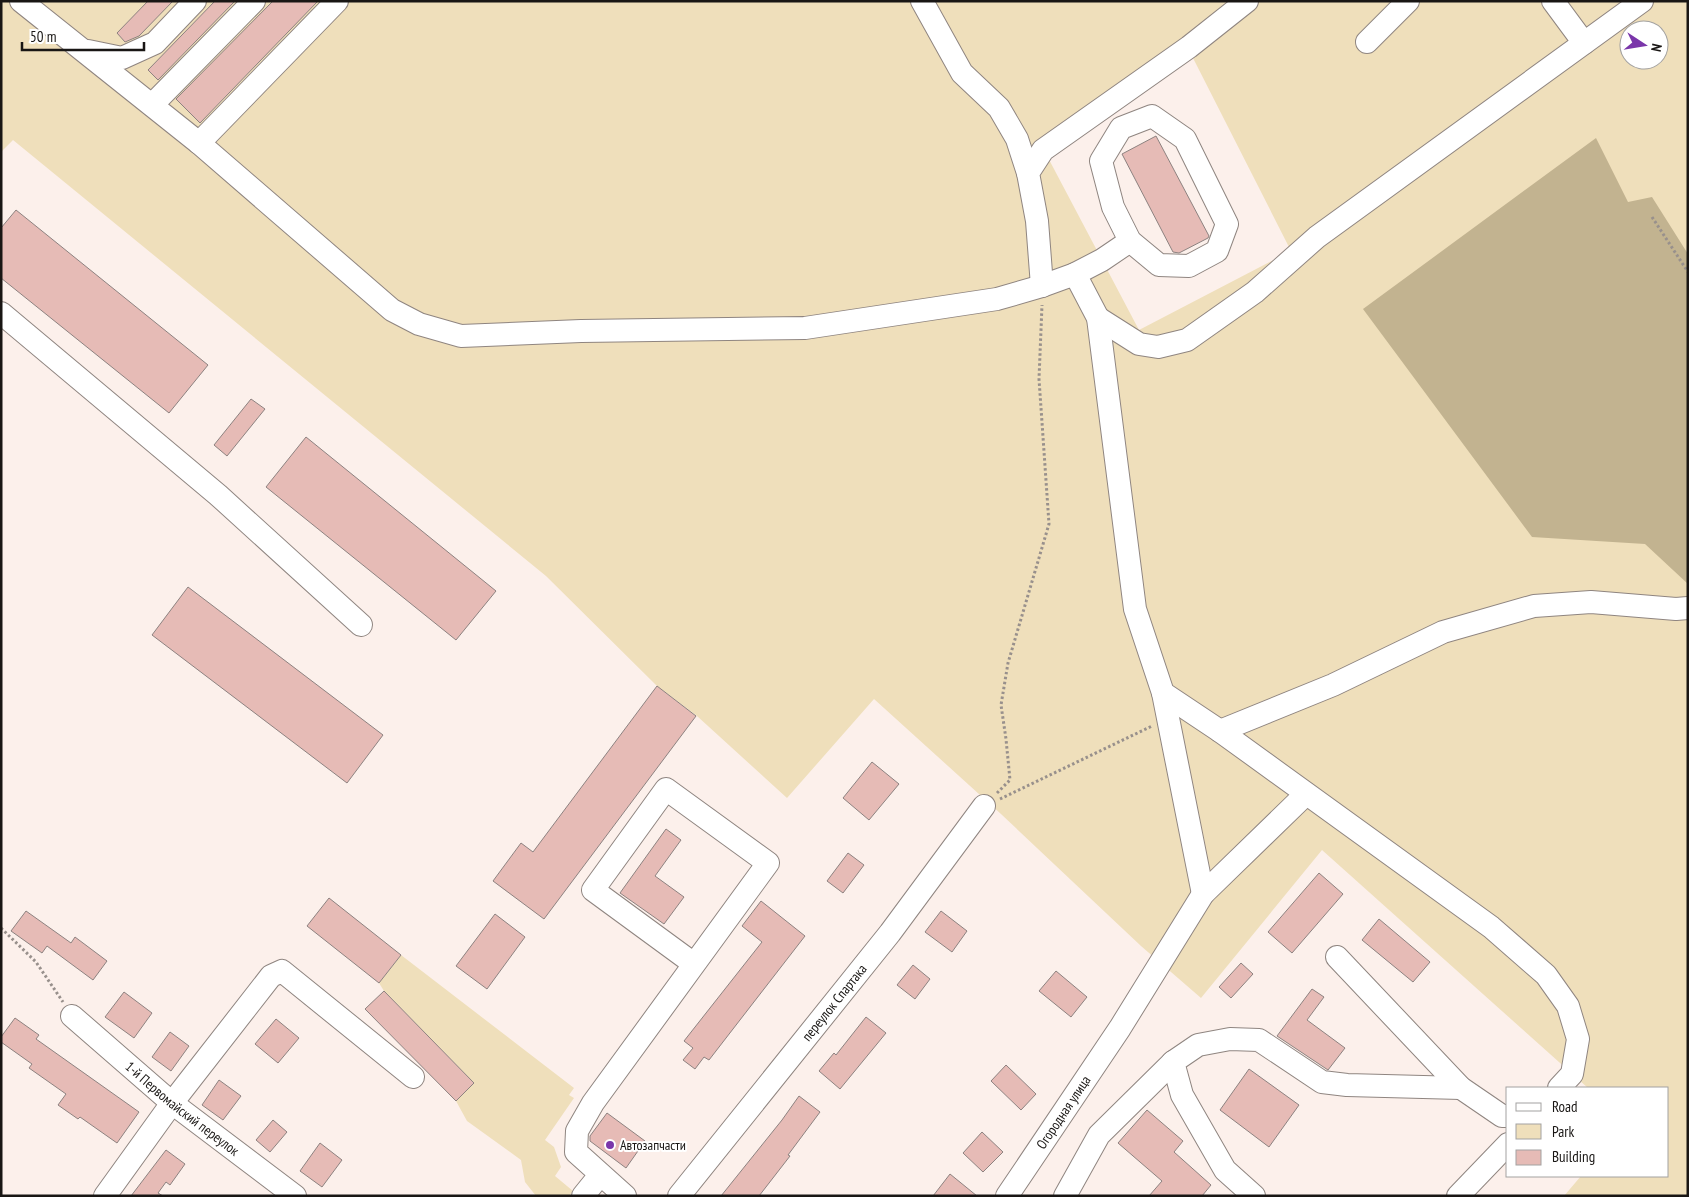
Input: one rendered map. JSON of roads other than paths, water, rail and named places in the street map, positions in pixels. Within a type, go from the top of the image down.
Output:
[{"type":"street","points":[[21,1],[199,143],[392,310],[419,324],[461,336],[581,331],[805,328],[997,299],[1076,274],[1102,260],[1130,241]]},
{"type":"street","points":[[85,51],[122,58],[155,43],[195,1]]},
{"type":"street","points":[[152,105],[254,1]]},
{"type":"street","points":[[199,143],[337,1]]},
{"type":"street","points":[[922,1],[962,73],[999,108],[1017,139],[1028,173],[1037,220],[1042,286]]},
{"type":"street","points":[[1367,42],[1408,1]]},
{"type":"street","points":[[1553,1],[1584,43]]},
{"type":"street","points":[[1098,318],[1139,344],[1158,347],[1187,340],[1255,292],[1317,237],[1642,1]]},
{"type":"street","points":[[1028,173],[1043,150],[1190,47],[1246,2]]},
{"type":"street","points":[[1152,116],[1185,139],[1227,224],[1217,251],[1189,266],[1159,265],[1130,241],[1113,207],[1101,161],[1121,128],[1152,116]]},
{"type":"street","points":[[1076,274],[1098,318],[1135,609],[1163,694],[1203,894]]},
{"type":"street","points":[[1,313],[218,495],[361,625]]},
{"type":"street","points":[[1220,731],[1333,685],[1443,632],[1534,606],[1591,602],[1676,609],[1688,608]]},
{"type":"street","points":[[1163,694],[1220,731],[1491,927],[1546,975],[1568,1006],[1578,1040],[1572,1074],[1560,1087]]},
{"type":"street","points":[[624,1196],[576,1152],[577,1131],[593,1103],[768,863],[666,789],[593,890],[694,964]]},
{"type":"street","name":"Огородная улица","points":[[1007,1196],[1120,1028],[1203,894],[1306,794]]},
{"type":"street","name":"переулок Спартака","points":[[678,1196],[890,933],[984,806]]},
{"type":"street","points":[[1337,957],[1460,1088],[1502,1116],[1506,1116]]},
{"type":"street","points":[[106,1196],[172,1103],[271,976],[282,971],[413,1077]]},
{"type":"street","name":"1-й Первомайский переулок","points":[[72,1016],[172,1103],[295,1196]]},
{"type":"street","points":[[1065,1196],[1099,1135],[1173,1062],[1198,1045],[1230,1039],[1259,1040],[1322,1082],[1347,1085],[1460,1088]]},
{"type":"street","points":[[1173,1062],[1182,1095],[1225,1170],[1254,1196]]},
{"type":"street","points":[[1458,1196],[1506,1146]]},
{"type":"street","points":[[583,1196],[600,1175]]},
{"type":"place","name":"Автозапчасти","points":[[610,1145]]}]
